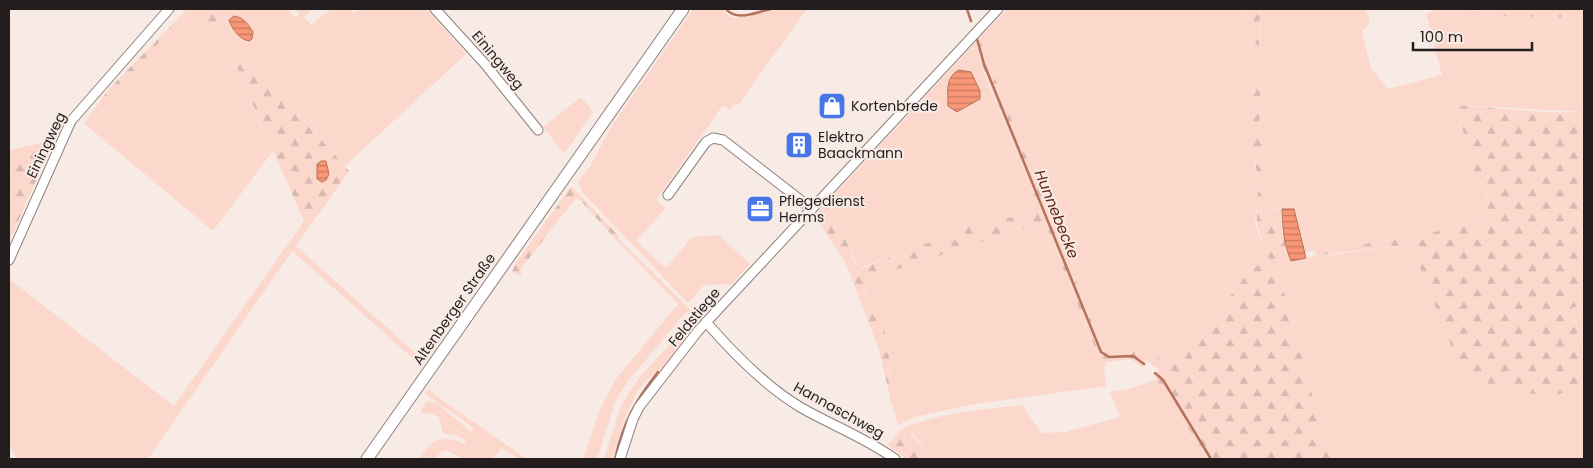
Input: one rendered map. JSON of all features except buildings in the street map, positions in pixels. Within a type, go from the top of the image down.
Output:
[{"type":"main road","name":"Altenberger Straße","points":[[367,459],[683,9]]},
{"type":"street","name":"Einingweg","points":[[9,260],[71,121],[169,9]]},
{"type":"street","name":"Einingweg","points":[[435,9],[485,64],[538,130]]},
{"type":"street","name":"Feldstiege","points":[[620,459],[630,426],[639,407],[706,322],[998,9]]},
{"type":"street","points":[[668,195],[706,142],[713,138],[722,140],[812,209]]},
{"type":"street","name":"Hannaschweg","points":[[706,322],[779,392],[819,417],[880,448],[894,459]]},
{"type":"green space","points":[[187,9],[193,9],[212,30],[226,29],[208,9],[287,9],[297,18],[299,13],[294,9],[313,9],[304,17],[311,25],[331,9],[350,9],[354,13],[359,9],[427,9],[466,54],[345,166],[254,63],[235,65],[273,151],[213,231],[88,127]]},
{"type":"green space","points":[[187,9],[88,127],[84,123],[109,89]]},
{"type":"green space","points":[[193,9],[208,9],[226,29],[211,30]]},
{"type":"green space","points":[[693,9],[722,9],[730,17],[735,18],[782,9],[807,9],[738,105],[735,104],[730,110],[723,105],[656,200],[666,208],[636,241],[666,268],[692,237],[719,235],[750,264],[732,284],[704,285],[688,303],[582,192],[578,181],[589,168],[611,127]]},
{"type":"green space","points":[[1008,9],[1247,9],[1252,41],[1260,44],[1260,9],[1366,9],[1370,22],[1362,32],[1371,68],[1388,89],[1442,75],[1426,14],[1432,11],[1433,14],[1584,18],[1584,112],[1456,105],[1487,219],[1417,237],[1323,250],[1324,256],[1410,244],[1458,361],[1576,388],[1584,380],[1584,459],[1330,459],[1276,264],[1316,256],[1315,250],[1304,252],[1294,209],[1268,209],[1261,161],[1259,120],[1263,109],[1259,100],[1260,88],[1251,73],[1247,93],[1253,129],[1252,152],[1258,182],[1256,224],[1258,233],[1268,252],[1269,261],[1250,270],[1180,363],[1134,352],[1108,354],[1104,352],[979,38]]},
{"type":"green space","points":[[1247,9],[1260,9],[1259,46],[1252,41]]},
{"type":"green space","points":[[1432,9],[1584,9],[1584,18],[1433,14]]},
{"type":"green space","points":[[979,38],[1104,351],[1108,354],[1134,352],[1180,363],[1250,270],[1269,259],[1257,225],[1256,201],[1259,188],[1255,161],[1251,150],[1252,124],[1247,106],[1246,88],[1251,73],[1256,72],[1263,112],[1259,120],[1268,209],[1282,210],[1282,231],[1291,261],[1276,264],[1330,459],[1208,459],[1156,378],[1159,370],[1146,360],[1145,366],[1142,367],[1131,359],[1106,362],[1097,353],[1045,223],[1013,231],[868,279],[863,291],[880,317],[885,334],[890,370],[888,387],[878,347],[847,266],[818,220],[811,220],[829,200],[828,216],[842,229],[856,266],[862,268],[969,227],[1029,214],[1035,209],[1034,195],[980,60],[975,43]]},
{"type":"green space","points":[[975,43],[984,73],[1034,195],[1035,209],[1023,217],[1001,219],[969,227],[939,240],[858,268],[842,229],[828,216],[829,200]],"holes":[[[959,70],[972,73],[980,91],[977,102],[959,112],[948,106],[948,83]]]},
{"type":"green space","points":[[254,63],[349,171],[310,226],[304,221],[235,64]]},
{"type":"green space","points":[[581,97],[593,112],[564,154],[543,127]]},
{"type":"green space","points":[[1456,105],[1545,112],[1584,112],[1584,305],[1571,308],[1584,350],[1584,380],[1576,388],[1553,396],[1504,390],[1479,380],[1458,362],[1410,244],[1322,255],[1323,250],[1415,237],[1487,219]]},
{"type":"green space","points":[[54,140],[9,242],[9,150]]},
{"type":"green space","points":[[571,187],[616,233],[621,243],[576,198],[520,270],[522,276],[512,272],[516,262]]},
{"type":"green space","points":[[304,221],[310,226],[296,246],[421,358],[418,363],[292,251],[148,459],[18,459],[9,446],[9,279],[174,406]]},
{"type":"green space","points":[[1045,223],[1097,353],[1106,362],[1104,368],[1106,386],[969,405],[915,417],[898,425],[888,385],[890,374],[889,355],[880,320],[865,295],[866,283],[871,277],[1013,231]]},
{"type":"green space","points":[[620,240],[699,318],[696,319],[686,312],[629,380],[616,400],[597,459],[583,459],[600,409],[615,380],[678,304],[620,244]]},
{"type":"green space","points":[[1584,305],[1584,350],[1571,307]]},
{"type":"green space","points":[[679,334],[688,339],[663,369],[653,374],[644,383],[629,408],[613,459],[604,459],[621,405],[638,379]]},
{"type":"green space","points":[[1158,379],[1208,459],[933,459],[908,428],[908,426],[922,421],[950,414],[1022,405],[1041,433],[1065,432],[1120,417],[1110,392],[1129,389]]},
{"type":"green space","points":[[430,388],[431,392],[527,459],[518,459],[502,448],[492,459],[463,459],[446,450],[442,451],[435,459],[418,459],[437,440],[448,439],[464,444],[466,441],[456,435],[443,434],[439,417],[421,413],[427,401],[438,404],[471,432],[474,428],[425,394]]},
{"type":"green space","points":[[908,426],[910,433],[933,459],[906,459],[888,445],[902,429]]},
{"type":"shaded area","points":[[234,16],[243,20],[250,27],[253,32],[252,39],[249,41],[245,40],[236,33],[229,20]]},
{"type":"shaded area","points":[[959,70],[971,72],[980,91],[980,99],[957,112],[948,106],[948,90],[951,77]]},
{"type":"shaded area","points":[[321,161],[326,161],[329,174],[326,180],[322,182],[317,179],[317,164]]},
{"type":"shaded area","points":[[1282,209],[1294,209],[1306,258],[1291,261],[1285,241]]},
{"type":"waterway","name":"Hunnebecke","points":[[726,9],[730,13],[741,16],[771,9]]},
{"type":"waterway","name":"Hunnebecke","points":[[967,9],[971,21]]},
{"type":"waterway","name":"Hunnebecke","points":[[977,39],[984,64],[1101,352],[1109,357],[1133,356],[1144,364]]},
{"type":"waterway","points":[[615,459],[626,423],[643,393],[658,372]]},
{"type":"waterway","name":"Hunnebecke","points":[[1155,373],[1163,380],[1211,459]]},
{"type":"place","name":"Kortenbrede","points":[[832,106]]},
{"type":"place","name":"Elektro Baackmann","points":[[799,145]]},
{"type":"place","name":"Pflegedienst Herms","points":[[760,209]]}]
